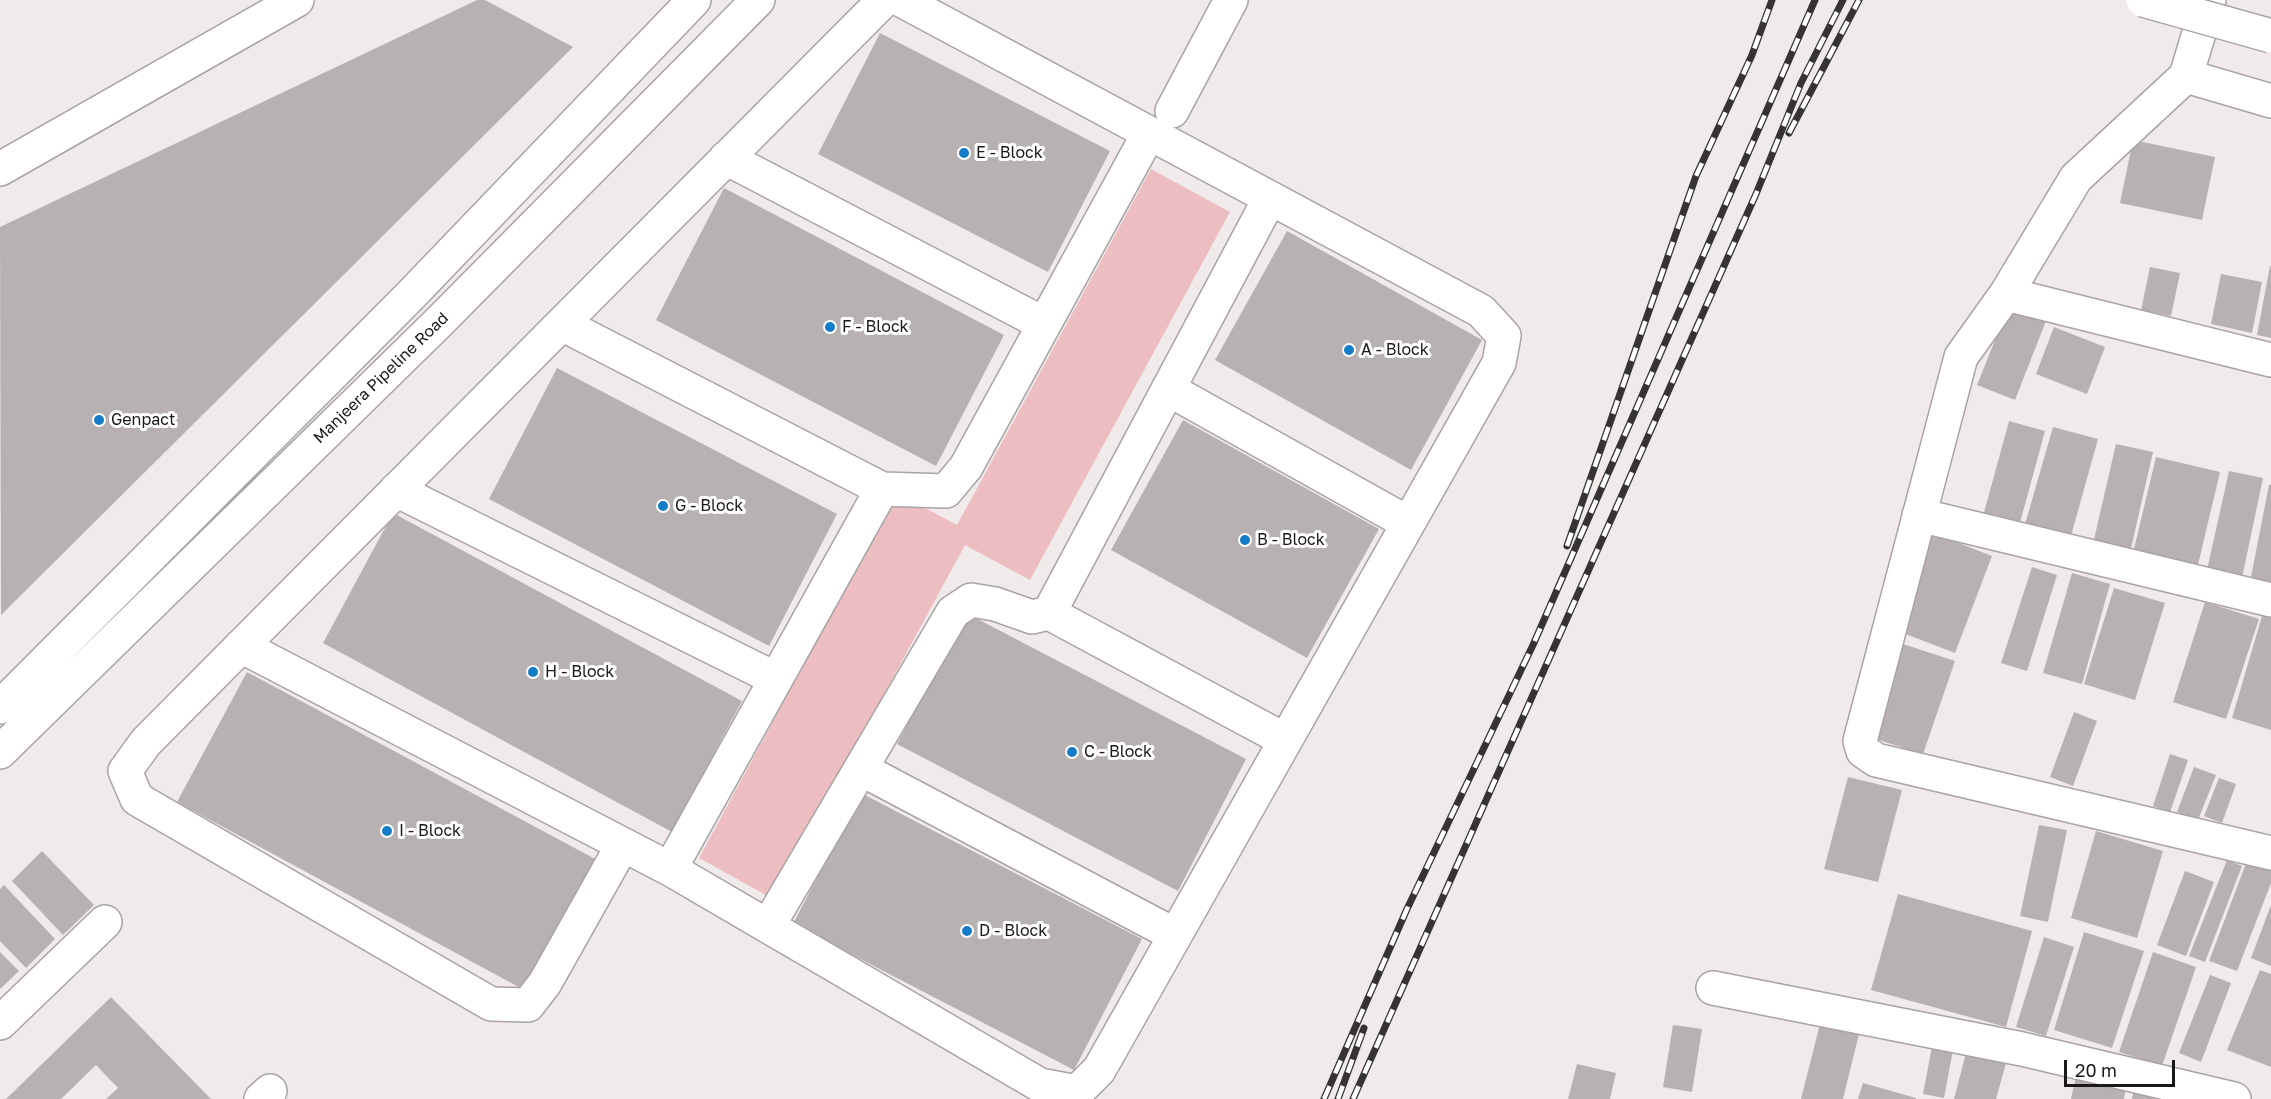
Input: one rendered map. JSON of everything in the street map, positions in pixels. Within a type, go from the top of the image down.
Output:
[{"type":"street","points":[[0,169],[297,0]]},
{"type":"street","points":[[0,707],[487,216],[694,0]]},
{"type":"street","name":"Manjeera Pipeline Road","points":[[0,752],[518,243],[758,0]]},
{"type":"street","points":[[622,846],[545,983],[528,1005],[491,1004],[137,799],[125,771],[146,742],[884,0]]},
{"type":"street","points":[[241,646],[670,869],[1040,1085],[1077,1092],[1099,1070],[1499,363],[1504,336],[1480,311],[901,0]]},
{"type":"street","points":[[1172,111],[1231,0]]},
{"type":"street","points":[[2143,0],[2271,36]]},
{"type":"street","points":[[2209,0],[2186,76],[2076,178],[2006,294],[1961,357],[1861,729],[1860,741],[1870,758],[2271,853]]},
{"type":"street","points":[[2186,76],[2271,101]]},
{"type":"street","points":[[562,324],[882,489],[946,491],[966,468],[1149,133]]},
{"type":"street","points":[[726,158],[1044,324]]},
{"type":"street","points":[[1049,613],[1270,198]]},
{"type":"street","points":[[487,216],[518,243]]},
{"type":"street","points":[[2006,294],[2271,360]]},
{"type":"street","points":[[1168,389],[1408,523]]},
{"type":"street","points":[[670,869],[882,489]]},
{"type":"street","points":[[396,490],[776,679]]},
{"type":"street","points":[[1919,515],[2271,600]]},
{"type":"street","points":[[768,926],[952,612],[971,600],[995,604],[1032,617],[1049,613],[1285,740]]},
{"type":"street","points":[[861,769],[1175,935]]},
{"type":"street","points":[[0,1023],[105,922]]},
{"type":"street","points":[[1713,988],[2022,1049],[2234,1099]]},
{"type":"shaded area","points":[[1151,169],[1230,212],[1030,580],[965,545],[773,899],[699,858],[897,493],[957,525]]},
{"type":"building","name":"Genpact","points":[[477,0],[485,0],[573,47],[1,615],[0,227]]},
{"type":"building","name":"E - Block","points":[[880,33],[1110,151],[1048,272],[818,154]]},
{"type":"building","points":[[2133,140],[2215,157],[2202,220],[2120,203]]},
{"type":"building","name":"F - Block","points":[[724,188],[1004,335],[936,466],[656,320]]},
{"type":"building","name":"A - Block","points":[[1287,231],[1482,340],[1411,470],[1215,360]]},
{"type":"building","points":[[2271,266],[2271,338],[2257,335]]},
{"type":"building","points":[[2150,267],[2180,273],[2171,316],[2141,310]]},
{"type":"building","points":[[2221,274],[2262,282],[2252,333],[2211,324]]},
{"type":"building","points":[[2009,305],[2046,321],[2015,400],[1977,385]]},
{"type":"building","points":[[2054,327],[2105,347],[2087,394],[2036,374]]},
{"type":"building","name":"G - Block","points":[[557,368],[837,514],[769,646],[489,499]]},
{"type":"building","name":"B - Block","points":[[1183,420],[1379,529],[1307,658],[1111,550]]},
{"type":"building","points":[[2009,421],[2045,431],[2018,530],[1982,520]]},
{"type":"building","points":[[2053,427],[2098,439],[2069,543],[2023,531]]},
{"type":"building","points":[[2116,444],[2153,452],[2129,557],[2092,548]]},
{"type":"building","points":[[2156,457],[2220,472],[2196,573],[2132,557]]},
{"type":"building","points":[[2229,471],[2263,478],[2242,578],[2207,570]]},
{"type":"building","points":[[2269,485],[2271,485],[2271,586],[2250,582]]},
{"type":"building","name":"H - Block","points":[[393,513],[742,701],[672,832],[323,643]]},
{"type":"building","points":[[1933,533],[1992,556],[1955,653],[1895,630]]},
{"type":"building","points":[[2032,567],[2057,575],[2027,671],[2001,663]]},
{"type":"building","points":[[2072,573],[2110,584],[2082,684],[2043,673]]},
{"type":"building","points":[[2114,588],[2165,603],[2135,700],[2084,684]]},
{"type":"building","points":[[2205,602],[2259,619],[2226,719],[2173,702]]},
{"type":"building","name":"C - Block","points":[[966,613],[1246,759],[1178,891],[897,744]]},
{"type":"building","points":[[2262,616],[2271,618],[2271,730],[2232,718]]},
{"type":"building","points":[[1900,643],[1955,661],[1923,754],[1869,737]]},
{"type":"building","name":"I - Block","points":[[247,672],[597,860],[526,991],[177,802]]},
{"type":"building","points":[[2074,712],[2097,721],[2073,786],[2050,777]]},
{"type":"building","points":[[2170,754],[2188,760],[2170,812],[2153,806]]},
{"type":"building","points":[[2194,767],[2216,775],[2198,820],[2177,812]]},
{"type":"building","points":[[1848,777],[1902,790],[1878,882],[1824,869]]},
{"type":"building","points":[[2219,778],[2236,784],[2222,823],[2204,816]]},
{"type":"building","name":"D - Block","points":[[861,793],[1142,939],[1074,1070],[793,924]]},
{"type":"building","points":[[2039,825],[2067,830],[2048,922],[2020,916]]},
{"type":"building","points":[[2096,831],[2163,851],[2137,938],[2071,918]]},
{"type":"building","points":[[42,851],[94,905],[63,935],[12,881]]},
{"type":"building","points":[[2248,858],[2271,867],[2271,883],[2237,971],[2209,961]]},
{"type":"building","points":[[2227,860],[2242,866],[2205,962],[2189,956]]},
{"type":"building","points":[[2185,871],[2214,882],[2186,956],[2157,945]]},
{"type":"building","points":[[4,885],[55,939],[26,968],[0,941],[0,889]]},
{"type":"building","points":[[1898,894],[2032,931],[2006,1027],[1871,990]]},
{"type":"building","points":[[2271,905],[2271,966],[2251,958]]},
{"type":"building","points":[[2084,932],[2144,951],[2112,1048],[2054,1030]]},
{"type":"building","points":[[2044,937],[2074,947],[2046,1036],[2016,1027]]},
{"type":"building","points":[[0,952],[19,971],[0,989]]},
{"type":"building","points":[[2153,952],[2196,967],[2162,1066],[2119,1052]]},
{"type":"building","points":[[2260,970],[2271,974],[2271,1067],[2227,1050]]},
{"type":"building","points":[[2210,975],[2231,983],[2201,1062],[2179,1053]]},
{"type":"building","points":[[111,997],[211,1099],[106,1099],[118,1088],[96,1065],[61,1099],[6,1099]]},
{"type":"building","points":[[1820,1024],[1859,1034],[1843,1099],[1801,1099]]},
{"type":"building","points":[[1673,1025],[1702,1029],[1692,1092],[1663,1087]]},
{"type":"building","points":[[1934,1036],[1955,1039],[1944,1098],[1923,1094]]},
{"type":"building","points":[[1966,1053],[2006,1063],[1996,1099],[1954,1099]]},
{"type":"building","points":[[1577,1064],[1616,1073],[1610,1099],[1568,1099]]},
{"type":"building","points":[[2077,1071],[2127,1082],[2124,1099],[2071,1099]]},
{"type":"building","points":[[1863,1083],[1916,1098],[1916,1099],[1858,1099]]},
{"type":"building","points":[[2134,1089],[2173,1099],[2132,1099]]},
{"type":"railway","points":[[1567,546],[1696,176],[1752,55],[1772,0]]},
{"type":"railway","points":[[1324,1099],[1407,909],[1533,645],[1815,0]]},
{"type":"railway","points":[[1353,1099],[1756,194],[1801,83],[1843,0]]},
{"type":"railway","points":[[1789,133],[1859,0]]},
{"type":"railway","points":[[1338,1099],[1364,1028]]},
{"type":"place","name":"E - Block","points":[[964,153]]},
{"type":"place","name":"F - Block","points":[[830,327]]},
{"type":"place","name":"A - Block","points":[[1349,350]]},
{"type":"place","name":"Genpact","points":[[99,420]]},
{"type":"place","name":"G - Block","points":[[663,506]]},
{"type":"place","name":"B - Block","points":[[1245,540]]},
{"type":"place","name":"H - Block","points":[[533,672]]},
{"type":"place","name":"C - Block","points":[[1072,752]]},
{"type":"place","name":"I - Block","points":[[387,831]]},
{"type":"place","name":"D - Block","points":[[967,931]]}]
